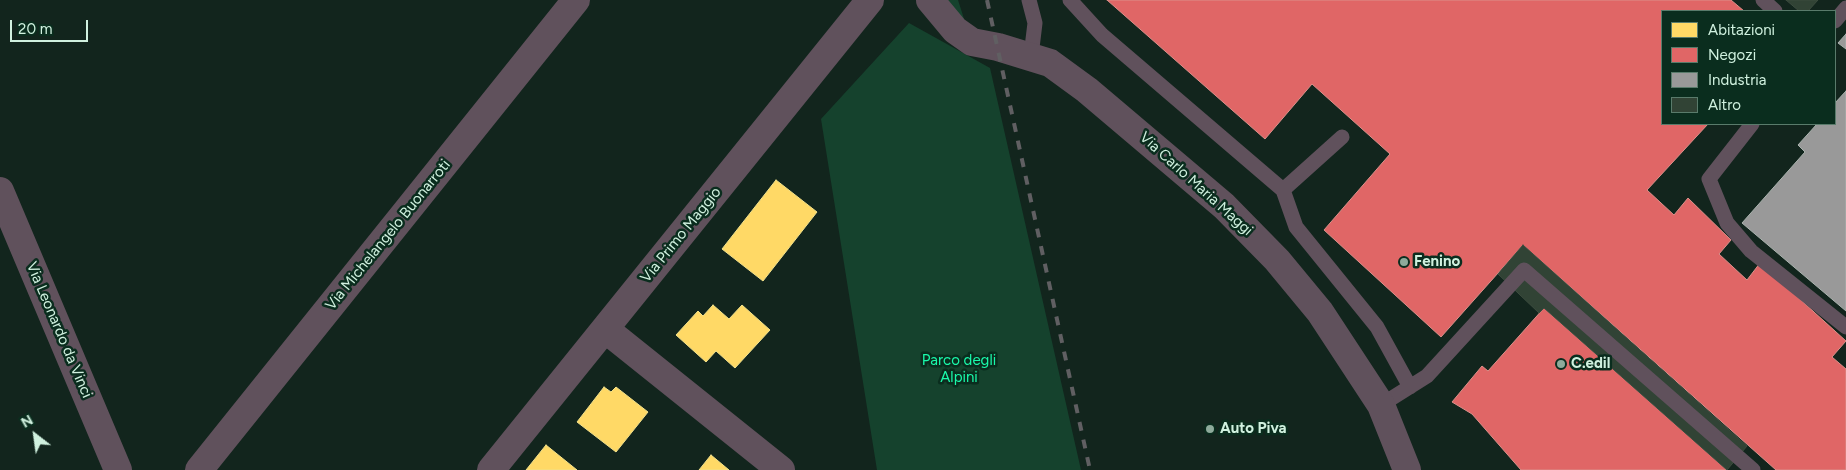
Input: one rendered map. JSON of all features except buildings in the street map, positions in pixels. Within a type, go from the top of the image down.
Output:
[{"type":"street","name":"Via Michelangelo Buonarroti","points":[[199,470],[576,0]]},
{"type":"street","name":"Via Primo Maggio","points":[[491,470],[870,0]]},
{"type":"street","name":"Via Carlo Maria Maggi","points":[[930,0],[955,30],[972,42],[1031,56],[1050,63],[1087,90],[1224,206],[1277,260],[1320,312],[1382,405],[1407,470]]},
{"type":"street","name":"Via Leonardo da Vinci","points":[[0,191],[118,470]]},
{"type":"street","points":[[605,329],[781,470]]},
{"type":"lane","points":[[1029,0],[1035,23],[1031,56]]},
{"type":"lane","points":[[1070,0],[1102,34],[1283,190],[1296,227],[1377,327],[1410,387]]},
{"type":"lane","points":[[1762,0],[1774,10]]},
{"type":"lane","points":[[1836,20],[1846,8]]},
{"type":"lane","points":[[1751,125],[1708,178],[1727,223],[1751,251],[1846,327]]},
{"type":"lane","points":[[1283,190],[1342,137]]},
{"type":"lane","points":[[1382,405],[1426,376],[1524,270],[1753,470]]},
{"type":"green space","points":[[944,0],[958,0],[966,25]]},
{"type":"green space","name":"Parco degli Alpini","points":[[909,23],[990,68],[1081,470],[877,470],[821,119]]},
{"type":"railway","points":[[987,0],[1090,470]]},
{"type":"place","name":"Fenino","points":[[1404,262]]},
{"type":"place","name":"C.edil","points":[[1561,364]]},
{"type":"place","name":"Auto Piva","points":[[1210,429]]}]
